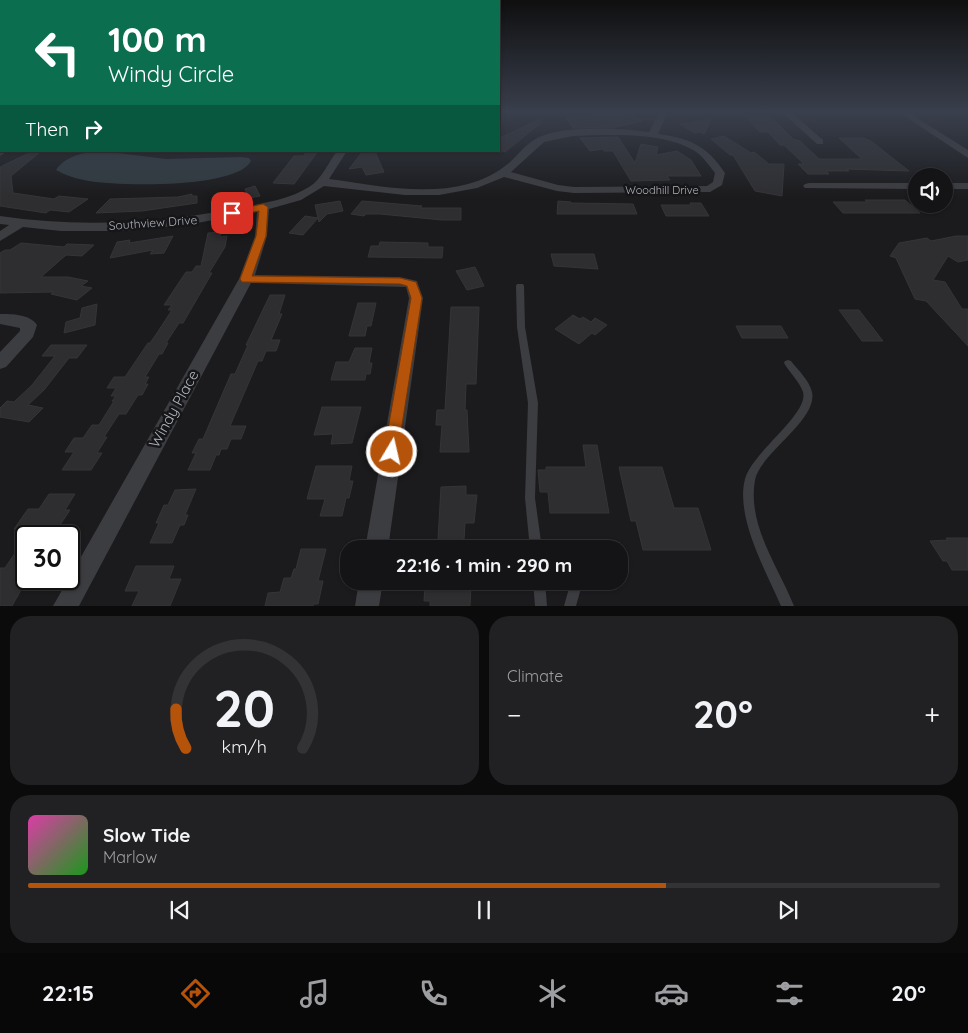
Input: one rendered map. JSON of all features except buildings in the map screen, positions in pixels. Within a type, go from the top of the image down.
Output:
[{"type":"street","name":"Woodhill Drive","points":[[322,182],[404,191],[452,191],[474,186],[503,173],[539,141]]},
{"type":"street","name":"Woodhill Drive","points":[[503,173],[557,188],[574,190],[710,189],[718,182],[720,172],[697,148],[681,141]]},
{"type":"street","points":[[947,141],[968,155]]},
{"type":"street","name":"Southview Drive","points":[[0,220],[19,224],[93,227],[139,226],[201,220],[263,207],[301,196],[314,190],[322,182],[341,152]]},
{"type":"street","points":[[809,186],[908,186]]},
{"type":"street","points":[[953,186],[968,186]]},
{"type":"street","name":"Windy Place","points":[[65,606],[246,279],[261,236],[263,207]]},
{"type":"street","points":[[0,236],[19,224]]},
{"type":"street","points":[[246,279],[400,281],[412,284],[416,298],[377,540]]},
{"type":"street","points":[[0,319],[17,320],[29,325],[27,333],[0,363]]},
{"type":"street","points":[[367,606],[370,590]]},
{"type":"lane","points":[[520,286],[521,327],[533,403],[530,498],[535,540]]},
{"type":"lane","points":[[788,363],[805,385],[808,397],[802,412],[763,458],[750,477],[749,512],[754,529],[788,606]]},
{"type":"lane","points":[[539,590],[540,606]]},
{"type":"lane","points":[[570,606],[574,590]]},
{"type":"shaded area","points":[[110,152],[166,159],[241,157],[249,158],[251,161],[241,170],[223,177],[175,183],[104,183],[76,178],[56,170],[65,161],[83,153]]},
{"type":"route","points":[[232,213],[263,207],[261,236],[246,279],[400,281],[412,284],[416,298],[392,452]]}]
